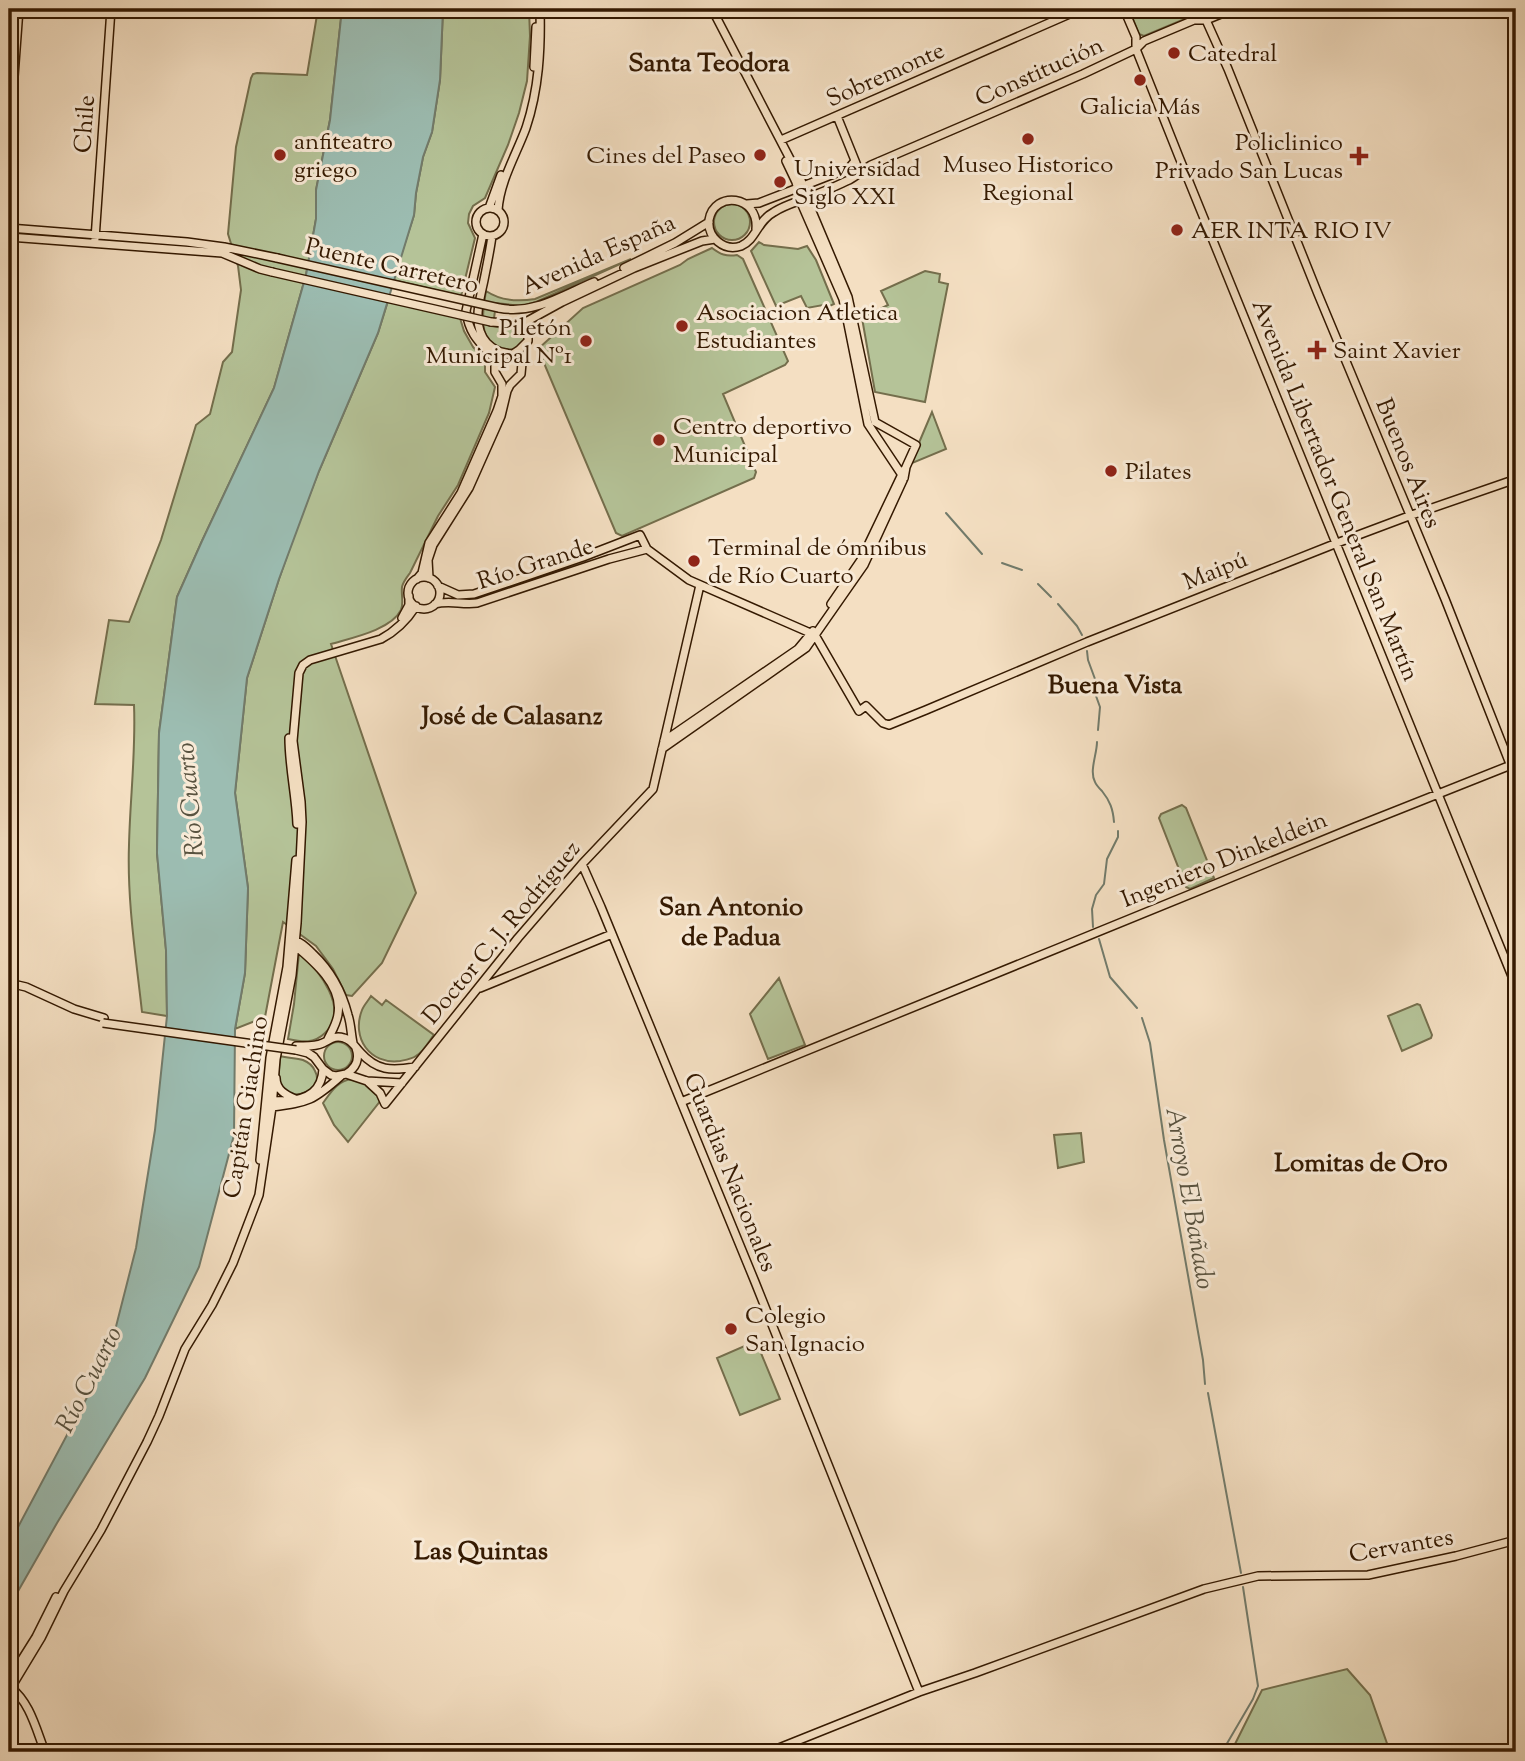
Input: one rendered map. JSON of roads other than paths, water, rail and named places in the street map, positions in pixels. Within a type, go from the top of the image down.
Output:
[{"type":"main road","points":[[9,144],[19,9]]},
{"type":"main road","name":"Chile","points":[[94,243],[111,9]]},
{"type":"main road","points":[[489,208],[522,124],[530,92],[538,9]]},
{"type":"main road","points":[[498,210],[503,182],[526,126],[535,92],[540,52],[538,9]]},
{"type":"main road","points":[[710,9],[796,182],[801,187]]},
{"type":"main road","points":[[710,9],[781,140],[801,187],[803,199],[843,299],[868,424],[904,473]]},
{"type":"main road","name":"Sobremonte","points":[[781,140],[1081,9]]},
{"type":"main road","name":"Avenida Libertador General San Martín","points":[[1124,9],[1136,37],[1136,49],[1516,986]]},
{"type":"main road","name":"Buenos Aires","points":[[1197,9],[1206,20],[1227,69],[1409,516],[1514,764],[1516,779]]},
{"type":"main road","name":"Constitución","points":[[860,173],[882,160],[1083,74],[1136,49],[1144,41],[1194,20],[1206,20],[1233,9]]},
{"type":"main road","points":[[837,116],[860,173],[852,179],[775,211],[762,221],[748,242],[742,246],[728,247],[711,233],[709,222],[713,211],[724,201],[759,203],[849,168],[855,161]]},
{"type":"main road","points":[[663,745],[807,648],[813,634],[864,565],[915,445],[875,422],[848,297],[803,199]]},
{"type":"main road","points":[[747,204],[755,215],[756,229]]},
{"type":"main road","points":[[489,208],[498,210],[504,218],[500,233],[492,236],[483,234],[477,228],[477,218],[481,211],[489,208]]},
{"type":"main road","name":"Avenida España","points":[[499,308],[523,310],[549,302],[675,243],[709,222]]},
{"type":"main road","name":"Puente Carretero","points":[[9,228],[224,247],[499,308]]},
{"type":"main road","points":[[416,579],[429,578],[438,586],[440,596],[435,604],[427,608],[416,606],[409,596],[410,587],[416,579],[422,573],[429,543],[461,493],[502,396],[502,384],[495,372],[494,358],[471,332],[467,323],[466,311],[483,234]]},
{"type":"main road","points":[[429,578],[428,560],[433,545],[465,497],[501,416],[507,391],[521,374],[523,367],[520,359],[510,353],[495,350],[483,337],[478,323],[492,236]]},
{"type":"main road","name":"Avenida España","points":[[9,237],[222,253],[272,272],[491,322],[522,324],[634,268],[702,241],[715,239]]},
{"type":"main road","points":[[495,363],[499,356],[519,350],[528,341],[528,331],[522,324]]},
{"type":"main road","points":[[500,379],[515,380]]},
{"type":"main road","name":"Maipú","points":[[813,634],[862,708],[883,723],[889,724],[1337,542],[1516,479]]},
{"type":"main road","name":"Río Grande","points":[[435,604],[448,601],[477,603],[647,549],[640,535],[474,594],[458,595],[438,586]]},
{"type":"main road","points":[[647,549],[689,580],[813,634]]},
{"type":"main road","points":[[663,745],[700,585]]},
{"type":"main road","name":"Capitán Giachino","points":[[9,1686],[70,1571],[98,1527],[156,1414],[178,1355],[214,1293],[256,1192],[292,975],[297,837],[296,796],[289,751],[295,670],[307,658],[390,630],[407,610],[409,596]]},
{"type":"main road","name":"Capitán Giachino","points":[[270,1104],[269,1066],[297,923],[302,802],[293,741],[297,683],[301,668],[318,657],[382,639],[397,628],[416,606]]},
{"type":"main road","name":"Doctor C. J. Rodríguez","points":[[367,1080],[380,1093],[385,1104],[582,864],[653,789],[663,745]]},
{"type":"main road","name":"Ingeniero Dinkeldein","points":[[681,1102],[1514,764]]},
{"type":"main road","name":"Guardias Nacionales","points":[[582,864],[919,1692]]},
{"type":"main road","points":[[476,990],[612,934]]},
{"type":"main road","points":[[270,1104],[305,1096],[319,1087],[322,1067],[319,1051],[338,1016],[337,999],[324,974],[313,960],[292,942]]},
{"type":"main road","points":[[270,1104],[307,1101],[323,1093],[356,1065],[358,1053],[348,1015],[334,980],[321,961],[301,944],[292,942]]},
{"type":"main road","points":[[9,986],[62,1010],[104,1020],[296,1048],[314,1057],[331,1075],[402,1083]]},
{"type":"main road","points":[[296,1048],[338,1037],[349,1040],[371,1062],[381,1067],[397,1070],[415,1067]]},
{"type":"main road","points":[[276,1059],[276,1082],[279,1088],[296,1099]]},
{"type":"main road","name":"Cervantes","points":[[769,1752],[919,1692],[1204,1589],[1270,1576],[1368,1575],[1516,1540]]},
{"type":"main road","points":[[9,1686],[20,1694],[26,1703],[45,1752]]},
{"type":"water","name":"Río Cuarto","points":[[342,9],[443,9],[440,80],[432,132],[423,157],[416,193],[414,215],[378,333],[319,471],[279,579],[247,678],[235,793],[248,888],[245,973],[235,1029],[234,1135],[199,1267],[145,1378],[9,1607],[9,1544],[108,1358],[136,1248],[155,1130],[167,1016],[166,950],[157,853],[159,733],[177,597],[274,388],[306,275],[316,219],[316,190],[330,120]]},
{"type":"waterway","name":"Arroyo El Bañado","points":[[946,513],[982,554]]},
{"type":"waterway","name":"Arroyo El Bañado","points":[[1002,563],[1022,570]]},
{"type":"waterway","name":"Arroyo El Bañado","points":[[1038,584],[1051,597]]},
{"type":"waterway","name":"Arroyo El Bañado","points":[[1058,604],[1082,635]]},
{"type":"waterway","name":"Arroyo El Bañado","points":[[1087,651],[1100,707],[1098,730]]},
{"type":"waterway","name":"Arroyo El Bañado","points":[[1097,742],[1093,778],[1109,802],[1114,822]]},
{"type":"waterway","name":"Arroyo El Bañado","points":[[1093,927],[1092,909],[1096,895],[1104,884],[1107,859],[1118,837],[1118,831]]},
{"type":"waterway","name":"Arroyo El Bañado","points":[[1099,939],[1110,977],[1137,1008]]},
{"type":"waterway","name":"Arroyo El Bañado","points":[[1142,1018],[1150,1043],[1205,1384]]},
{"type":"waterway","name":"Arroyo El Bañado","points":[[1208,1393],[1241,1573]]},
{"type":"waterway","name":"Arroyo El Bañado","points":[[1222,1752],[1258,1686],[1243,1587]]},
{"type":"place","name":"Catedral","points":[[1174,53]]},
{"type":"place","name":"Galicia Más","points":[[1140,80]]},
{"type":"place","name":"Museo Historico Regional","points":[[1028,139]]},
{"type":"place","name":"anfiteatro griego","points":[[280,155]]},
{"type":"place","name":"Cines del Paseo","points":[[760,155]]},
{"type":"place","name":"Policlinico Privado San Lucas","points":[[1359,156]]},
{"type":"place","name":"Universidad Siglo XXI","points":[[780,182]]},
{"type":"place","name":"AER INTA RIO IV","points":[[1177,230]]},
{"type":"place","name":"Asociacion Atletica Estudiantes","points":[[682,326]]},
{"type":"place","name":"Piletón Municipal Nº1","points":[[586,341]]},
{"type":"place","name":"Saint Xavier","points":[[1317,350]]},
{"type":"place","name":"Centro deportivo Municipal","points":[[659,440]]},
{"type":"place","name":"Pilates","points":[[1111,471]]},
{"type":"place","name":"Terminal de ómnibus de Río Cuarto","points":[[694,561]]},
{"type":"place","name":"Colegio San Ignacio","points":[[731,1329]]},
{"type":"district","name":"Santa Teodora","points":[[709,62]]},
{"type":"district","name":"Buena Vista","points":[[1115,684]]},
{"type":"district","name":"José de Calasanz","points":[[512,715]]},
{"type":"district","name":"San Antonio de Padua","points":[[731,920]]},
{"type":"district","name":"Lomitas de Oro","points":[[1361,1162]]},
{"type":"district","name":"Las Quintas","points":[[481,1550]]}]
